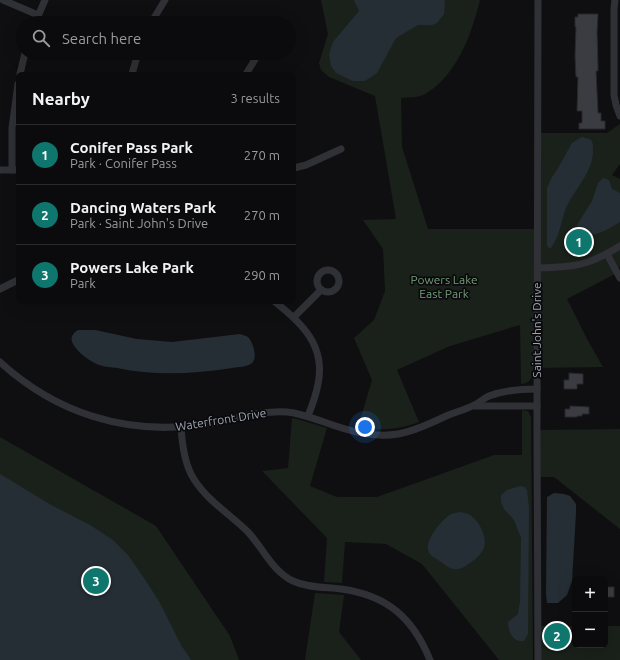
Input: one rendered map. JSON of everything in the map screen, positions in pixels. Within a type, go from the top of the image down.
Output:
[{"type":"street","points":[[3,0],[38,15],[45,0]]},
{"type":"street","points":[[155,16],[165,0]]},
{"type":"street","name":"Saint John's Drive","points":[[538,0],[538,660]]},
{"type":"street","points":[[615,0],[614,8],[617,63],[615,98],[620,116]]},
{"type":"street","points":[[20,72],[23,60]]},
{"type":"street","points":[[133,72],[136,60]]},
{"type":"street","points":[[247,72],[255,60]]},
{"type":"street","points":[[0,170],[15,170],[12,128],[16,99]]},
{"type":"street","points":[[296,168],[306,165],[341,149]]},
{"type":"street","points":[[538,268],[575,266],[596,260],[620,246]]},
{"type":"street","points":[[607,254],[620,278]]},
{"type":"street","points":[[0,289],[16,281]]},
{"type":"street","points":[[294,317],[321,290]]},
{"type":"street","points":[[278,304],[303,326],[316,349],[319,365],[319,382],[308,416]]},
{"type":"street","name":"Waterfront Drive","points":[[0,362],[30,387],[79,412],[100,419],[139,427],[156,428],[202,425],[264,412],[289,412],[308,416],[357,433],[386,435],[411,431],[452,413],[473,406],[488,396],[504,391],[517,389],[537,389]]},
{"type":"street","name":"Waterfront Drive","points":[[473,406],[537,406]]},
{"type":"street","points":[[181,427],[185,459],[197,484],[205,494],[248,533],[275,567],[293,581],[304,585],[356,592],[369,595],[381,601],[397,611],[410,623],[424,644],[430,660]]},
{"type":"green space","name":"Powers Lake East Park","points":[[321,0],[480,0],[473,26],[462,53],[446,76],[436,86],[423,95],[401,98],[402,147],[428,229],[538,229],[537,133],[607,133],[620,124],[620,164],[612,175],[620,179],[620,267],[615,269],[617,273],[567,299],[603,367],[537,368],[529,381],[521,384],[520,325],[450,346],[397,370],[419,422],[404,427],[388,429],[358,427],[372,380],[354,338],[374,320],[385,291],[383,249],[363,220],[396,219],[375,96],[329,77],[321,70],[319,63],[328,34]]},
{"type":"green space","points":[[522,410],[528,411],[531,417],[533,660],[499,660],[422,564],[386,544],[345,542],[342,583],[324,582],[327,538],[262,471],[288,468],[292,418],[297,419],[327,428],[310,486],[337,497],[377,497],[494,455],[522,455]]},
{"type":"green space","points":[[620,429],[620,529],[554,477],[537,477],[537,430]]},
{"type":"green space","points":[[0,437],[156,526],[230,636],[239,660],[0,660]]},
{"type":"green space","points":[[315,593],[344,595],[339,632],[361,660],[305,660]]},
{"type":"green space","points":[[538,626],[572,626],[572,648],[608,648],[608,626],[620,626],[620,660],[538,660]]},
{"type":"shaded area","points":[[354,0],[444,0],[444,14],[437,23],[432,25],[418,25],[396,38],[377,73],[365,81],[353,81],[336,73],[331,66],[329,54],[333,42],[359,11]]},
{"type":"shaded area","points":[[582,137],[590,139],[593,143],[590,165],[566,208],[556,239],[551,248],[549,248],[547,246],[547,188],[572,143]]},
{"type":"shaded area","points":[[603,178],[609,180],[612,189],[620,193],[620,222],[596,234],[584,235],[579,231],[577,225],[592,201],[598,183]]},
{"type":"shaded area","points":[[78,330],[95,330],[137,339],[172,342],[240,334],[250,339],[255,358],[252,363],[245,366],[218,370],[189,373],[131,371],[106,367],[89,360],[80,353],[72,342],[73,334]]},
{"type":"shaded area","points":[[0,474],[53,506],[90,525],[113,540],[128,555],[146,581],[160,603],[181,645],[191,660],[0,660]]},
{"type":"shaded area","points":[[520,486],[525,487],[527,490],[529,508],[528,634],[524,641],[517,640],[512,636],[508,622],[518,614],[520,601],[521,538],[514,520],[504,509],[501,502],[501,495],[507,490]]},
{"type":"shaded area","points":[[554,493],[564,494],[570,496],[576,504],[572,581],[567,595],[558,603],[547,603],[546,594],[547,497]]},
{"type":"shaded area","points":[[459,512],[468,514],[476,520],[484,535],[485,546],[478,557],[474,560],[462,568],[453,569],[430,554],[428,549],[431,537],[439,525],[449,515]]},
{"type":"building","points":[[578,14],[598,14],[598,71],[596,71],[598,113],[601,113],[601,121],[605,121],[605,129],[579,129],[579,123],[582,123],[582,111],[577,111],[578,77],[576,77],[575,56],[575,17],[578,17]]},
{"type":"building","points":[[569,373],[583,374],[583,384],[577,384],[577,389],[564,389],[564,380],[569,380]]},
{"type":"building","points":[[570,406],[589,407],[589,414],[582,414],[582,416],[577,417],[565,417],[565,409],[570,409]]},
{"type":"building","points":[[608,587],[614,587],[614,597],[608,597]]},
{"type":"place","name":"Conifer Pass Park","points":[[579,242]]},
{"type":"place","name":"Powers Lake Park","points":[[96,581]]},
{"type":"place","name":"Dancing Waters Park","points":[[557,636]]}]
